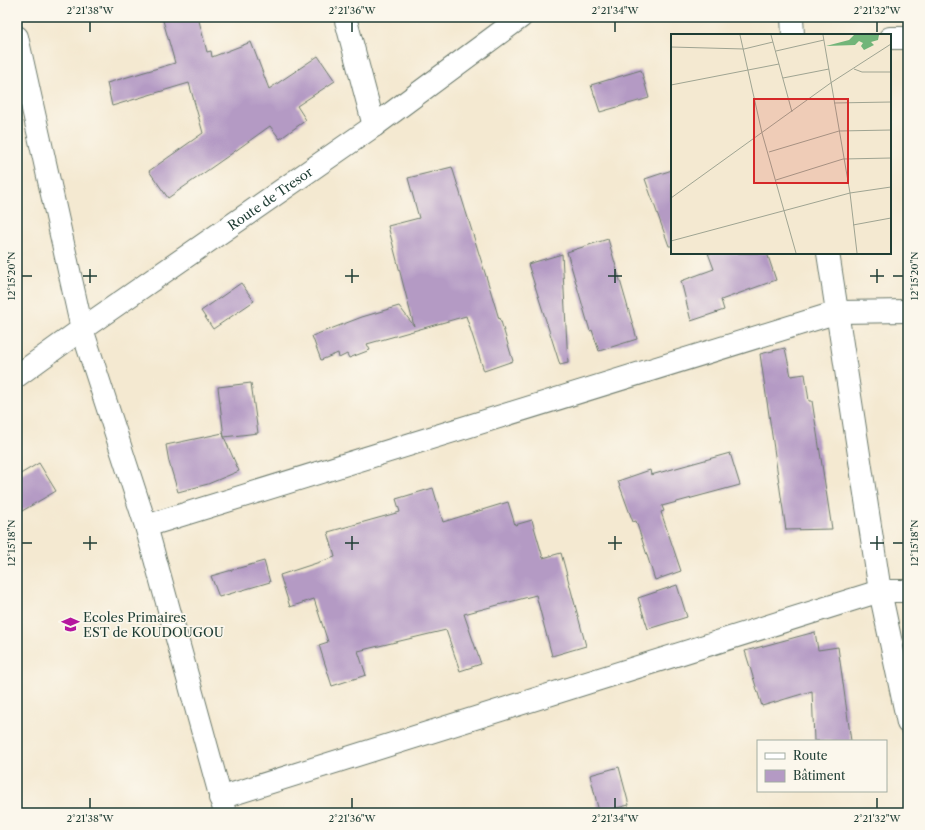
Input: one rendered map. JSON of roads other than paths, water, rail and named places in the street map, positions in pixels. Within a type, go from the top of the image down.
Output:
[{"type":"street","points":[[345,17],[374,126]]},
{"type":"street","name":"Route de Tresor","points":[[17,376],[82,329],[374,126],[521,17]]},
{"type":"street","points":[[792,17],[794,34]]},
{"type":"street","points":[[17,37],[82,329],[146,526],[222,805],[880,591],[908,591]]},
{"type":"street","points":[[891,38],[908,38]]},
{"type":"street","points":[[828,254],[880,591],[908,722]]},
{"type":"street","points":[[146,526],[838,312],[908,311]]},
{"type":"place","name":"Ecoles Primaires EST de KOUDOUGOU","points":[[70,624]]}]
